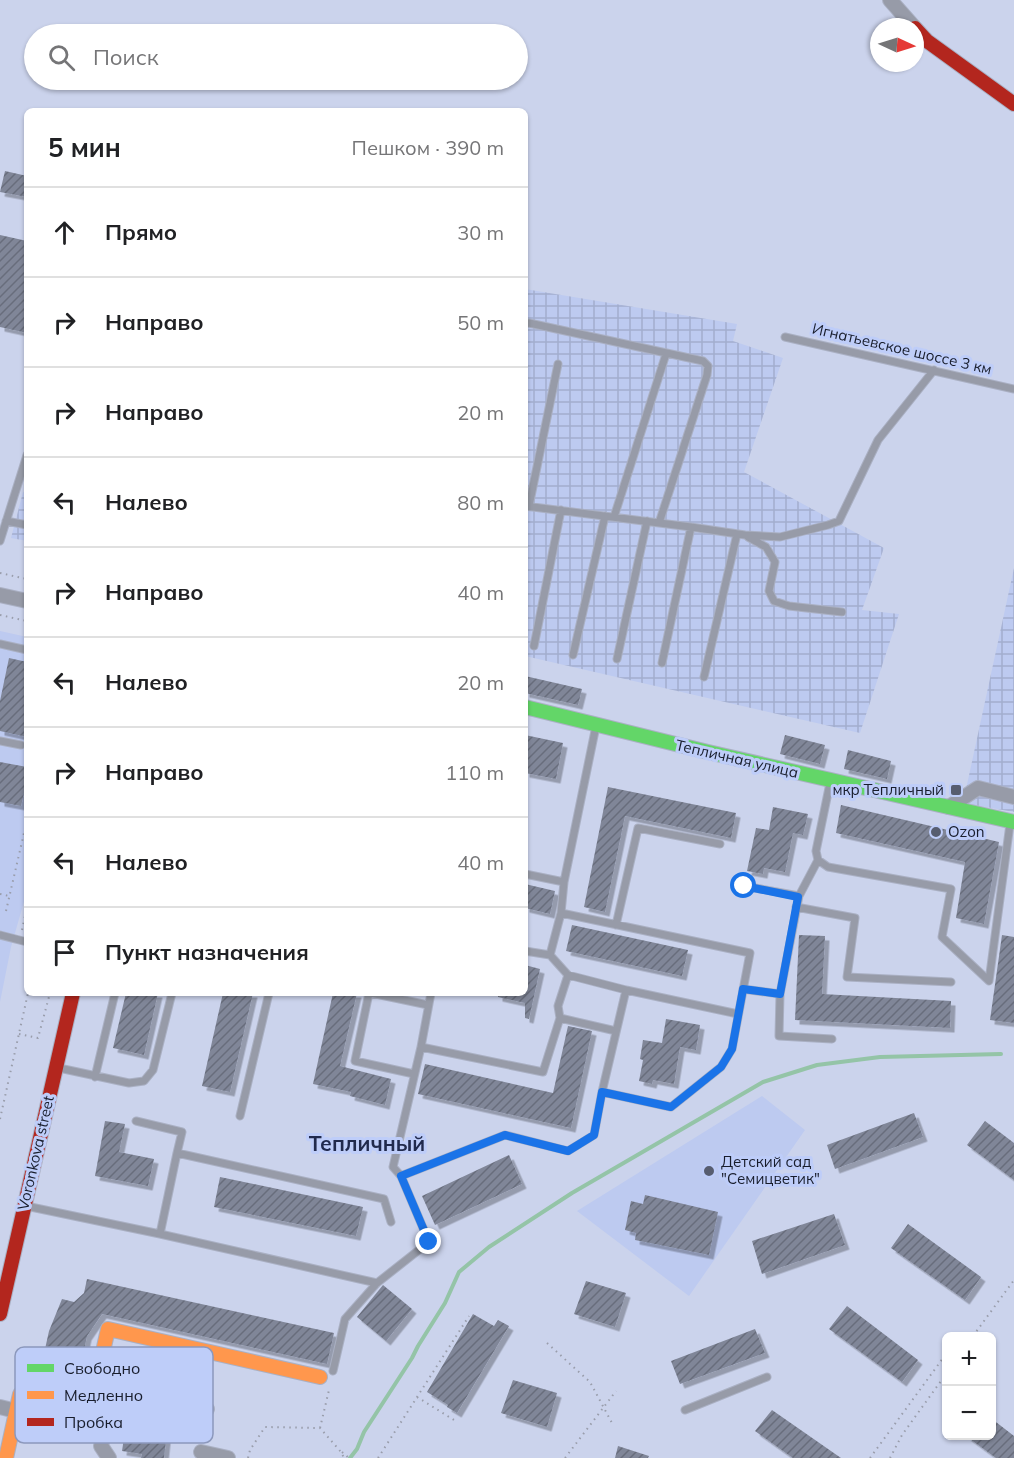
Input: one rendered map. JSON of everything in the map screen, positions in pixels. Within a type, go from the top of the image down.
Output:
[{"type":"street","points":[[890,0],[907,18]]},
{"type":"street","points":[[924,38],[1014,104]]},
{"type":"street","points":[[0,595],[24,600]]},
{"type":"street","name":"Тепличная улица","points":[[528,708],[831,781],[1012,821]]},
{"type":"street","points":[[949,807],[978,788],[1014,797]]},
{"type":"street","name":"Voronkova street","points":[[0,1314],[5,1270],[24,1205],[72,996]]},
{"type":"street","points":[[104,1347],[108,1329],[196,1347]]},
{"type":"street","points":[[213,1351],[327,1374]]},
{"type":"street","points":[[0,1407],[15,1411]]},
{"type":"street","points":[[6,1458],[15,1420]]},
{"type":"street","points":[[102,1443],[101,1446],[109,1458]]},
{"type":"street","points":[[201,1452],[228,1458]]},
{"type":"lane","points":[[528,323],[703,361],[708,366],[658,523]]},
{"type":"lane","name":"Игнатьевское шоссе 3 км","points":[[784,337],[1014,388]]},
{"type":"lane","points":[[614,517],[666,354]]},
{"type":"lane","points":[[528,501],[558,364]]},
{"type":"lane","points":[[528,506],[745,536],[780,537],[828,525],[839,521],[878,440],[934,370]]},
{"type":"lane","points":[[0,541],[24,464]]},
{"type":"lane","points":[[534,646],[561,510]]},
{"type":"lane","points":[[573,655],[605,516]]},
{"type":"lane","points":[[6,521],[24,524]]},
{"type":"lane","points":[[617,659],[647,521]]},
{"type":"lane","points":[[662,663],[691,527]]},
{"type":"lane","points":[[704,677],[737,534]]},
{"type":"lane","points":[[745,536],[766,548],[775,562],[769,591],[774,601],[789,606],[842,612]]},
{"type":"lane","points":[[0,644],[24,649]]},
{"type":"lane","points":[[550,956],[561,913],[564,882],[596,725]]},
{"type":"lane","points":[[0,741],[21,745]]},
{"type":"lane","points":[[831,781],[816,851],[818,860],[798,897],[780,994],[780,1036],[832,1039]]},
{"type":"lane","points":[[818,860],[828,867],[951,889],[942,937],[989,981],[1012,821]]},
{"type":"lane","points":[[616,925],[638,828],[720,844]]},
{"type":"lane","points":[[528,875],[564,882]]},
{"type":"lane","points":[[744,886],[798,897]]},
{"type":"lane","points":[[796,907],[855,918],[847,977],[951,982]]},
{"type":"lane","points":[[561,913],[750,953],[732,1049],[721,1067],[671,1107],[602,1092]]},
{"type":"lane","points":[[0,935],[23,941]]},
{"type":"lane","points":[[528,952],[550,956],[567,975],[738,1014]]},
{"type":"lane","points":[[421,1047],[543,1072],[560,1018],[558,1006],[567,975]]},
{"type":"lane","points":[[743,989],[780,994]]},
{"type":"lane","points":[[401,1176],[505,1135],[568,1151],[594,1135],[626,990]]},
{"type":"lane","points":[[95,1077],[114,996]]},
{"type":"lane","points":[[56,1068],[129,1083],[144,1081],[153,1070],[171,996]]},
{"type":"lane","points":[[240,1116],[268,996]]},
{"type":"lane","points":[[369,996],[355,1061],[414,1074]]},
{"type":"lane","points":[[384,996],[428,1005]]},
{"type":"lane","points":[[327,1374],[345,1319],[377,1283],[429,1242],[401,1176],[393,1167],[421,1047],[430,996]]},
{"type":"lane","points":[[560,1018],[616,1031]]},
{"type":"lane","points":[[136,1121],[182,1132],[160,1234]]},
{"type":"lane","points":[[177,1153],[384,1199],[392,1222]]},
{"type":"lane","points":[[24,1205],[377,1283]]},
{"type":"lane","points":[[686,1410],[767,1377]]},
{"type":"path","points":[[0,573],[24,578]]},
{"type":"path","points":[[0,615],[24,620]]},
{"type":"path","points":[[6,911],[24,833]]},
{"type":"path","points":[[0,894],[9,896]]},
{"type":"path","points":[[0,1119],[27,996]]},
{"type":"path","points":[[19,1034],[38,1038],[49,996]]},
{"type":"path","points":[[976,1332],[1014,1280]]},
{"type":"path","points":[[378,1458],[468,1316]]},
{"type":"path","points":[[547,1343],[590,1382],[612,1423]]},
{"type":"path","points":[[870,1458],[942,1359]]},
{"type":"path","points":[[320,1428],[327,1374]]},
{"type":"path","points":[[890,1458],[902,1435],[942,1380]]},
{"type":"path","points":[[565,1458],[616,1391]]},
{"type":"path","points":[[417,1397],[454,1420]]},
{"type":"path","points":[[248,1458],[250,1450],[265,1427],[320,1428],[344,1458]]},
{"type":"path","points":[[341,1452],[349,1458]]},
{"type":"shaded area","points":[[528,289],[737,324],[733,341],[783,358],[744,472],[884,548],[862,610],[899,614],[860,733],[528,657]]},
{"type":"shaded area","points":[[23,492],[24,492],[24,540],[11,538]]},
{"type":"shaded area","points":[[1014,568],[1014,812],[963,803]]},
{"type":"shaded area","points":[[0,631],[24,636],[24,902],[11,947],[0,1002]]},
{"type":"shaded area","name":"Детский сад \"Семицветик\"","points":[[762,1096],[805,1130],[689,1296],[577,1211]]},
{"type":"building","points":[[5,171],[24,175],[24,196],[0,192]]},
{"type":"building","points":[[0,235],[24,240],[24,332],[0,327]]},
{"type":"building","points":[[9,658],[24,661],[24,736],[0,731],[0,701]]},
{"type":"building","points":[[528,677],[582,689],[578,705],[528,694]]},
{"type":"building","points":[[785,735],[825,745],[820,764],[780,754]]},
{"type":"building","points":[[528,736],[563,743],[556,779],[528,774]]},
{"type":"building","points":[[848,750],[891,761],[887,779],[844,769]]},
{"type":"building","points":[[0,762],[24,766],[24,793],[21,806],[0,802]]},
{"type":"building","points":[[608,787],[736,813],[731,838],[625,816],[605,912],[584,907]]},
{"type":"building","points":[[841,805],[999,842],[984,924],[956,918],[965,862],[836,833]]},
{"type":"building","points":[[773,807],[808,814],[803,835],[793,833],[785,872],[764,868],[763,874],[747,871],[756,828],[769,830]]},
{"type":"building","points":[[528,885],[555,891],[550,914],[528,909]]},
{"type":"building","points":[[572,925],[688,950],[682,976],[566,951]]},
{"type":"building","points":[[799,935],[825,936],[822,994],[951,1001],[950,1028],[795,1020]]},
{"type":"building","points":[[1002,935],[1014,937],[1014,1023],[990,1020]]},
{"type":"building","points":[[528,966],[540,969],[529,1019],[525,1018],[525,1003],[498,997],[528,996]]},
{"type":"building","points":[[125,996],[157,996],[144,1055],[113,1048]]},
{"type":"building","points":[[222,996],[252,996],[230,1092],[202,1086]]},
{"type":"building","points":[[332,996],[356,996],[340,1066],[391,1079],[385,1105],[350,1096],[351,1092],[313,1084]]},
{"type":"building","points":[[666,1019],[700,1025],[696,1050],[680,1047],[674,1084],[653,1080],[652,1084],[639,1081],[643,1060],[640,1059],[643,1040],[662,1043]]},
{"type":"building","points":[[568,1026],[592,1031],[571,1128],[418,1094],[425,1064],[553,1093]]},
{"type":"building","points":[[914,1113],[923,1137],[835,1169],[827,1145]]},
{"type":"building","points":[[105,1121],[125,1124],[119,1152],[154,1159],[148,1186],[95,1176]]},
{"type":"building","points":[[985,1121],[1014,1143],[1014,1180],[967,1145]]},
{"type":"building","points":[[509,1155],[522,1184],[435,1225],[422,1196]]},
{"type":"building","points":[[220,1177],[363,1207],[356,1236],[214,1207]]},
{"type":"building","points":[[645,1195],[718,1212],[709,1255],[635,1240],[636,1233],[625,1230],[631,1201],[643,1204]]},
{"type":"building","points":[[834,1214],[845,1245],[762,1274],[752,1241]]},
{"type":"building","points":[[908,1224],[981,1277],[965,1300],[891,1248]]},
{"type":"building","points":[[87,1279],[334,1333],[327,1364],[102,1314],[87,1336],[85,1347],[45,1347],[49,1331],[62,1299],[74,1302],[84,1293]]},
{"type":"building","points":[[586,1281],[626,1293],[615,1327],[574,1314]]},
{"type":"building","points":[[383,1285],[412,1309],[386,1341],[357,1317]]},
{"type":"building","points":[[847,1306],[918,1360],[902,1382],[829,1329]]},
{"type":"building","points":[[473,1314],[494,1326],[498,1320],[509,1326],[457,1413],[427,1392]]},
{"type":"building","points":[[755,1329],[765,1353],[680,1384],[671,1361]]},
{"type":"building","points":[[513,1380],[557,1393],[547,1427],[501,1413]]},
{"type":"building","points":[[772,1410],[841,1458],[793,1458],[755,1431]]},
{"type":"building","points":[[996,1422],[1014,1436],[1014,1458],[996,1458],[971,1440],[996,1440]]},
{"type":"building","points":[[123,1443],[166,1443],[164,1458],[141,1458],[142,1454],[122,1451]]},
{"type":"building","points":[[618,1446],[649,1456],[648,1458],[615,1458]]},
{"type":"waterway","points":[[350,1458],[445,1303],[459,1272],[489,1247],[572,1193],[763,1082],[817,1065],[880,1057],[1001,1054]]},
{"type":"traffic: fast","points":[[528,708],[708,752],[1014,822]]},
{"type":"traffic: slow","points":[[104,1347],[108,1329],[188,1347]]},
{"type":"traffic: slow","points":[[213,1353],[320,1377]]},
{"type":"traffic: slow","points":[[6,1458],[15,1417]]},
{"type":"traffic: jam","points":[[924,38],[1014,104]]},
{"type":"traffic: jam","points":[[0,1314],[72,996]]},
{"type":"place","name":"мкр Тепличный","points":[[956,790]]},
{"type":"place","name":"Ozon","points":[[936,832]]},
{"type":"place","name":"Детский сад \"Семицветик\"","points":[[709,1171]]},
{"type":"district","name":"Тепличный","points":[[367,1144]]},
{"type":"route","points":[[429,1242],[401,1176],[505,1135],[568,1151],[594,1135],[602,1092],[671,1107],[721,1067],[732,1049],[743,989],[780,994],[798,897],[744,886]]}]
